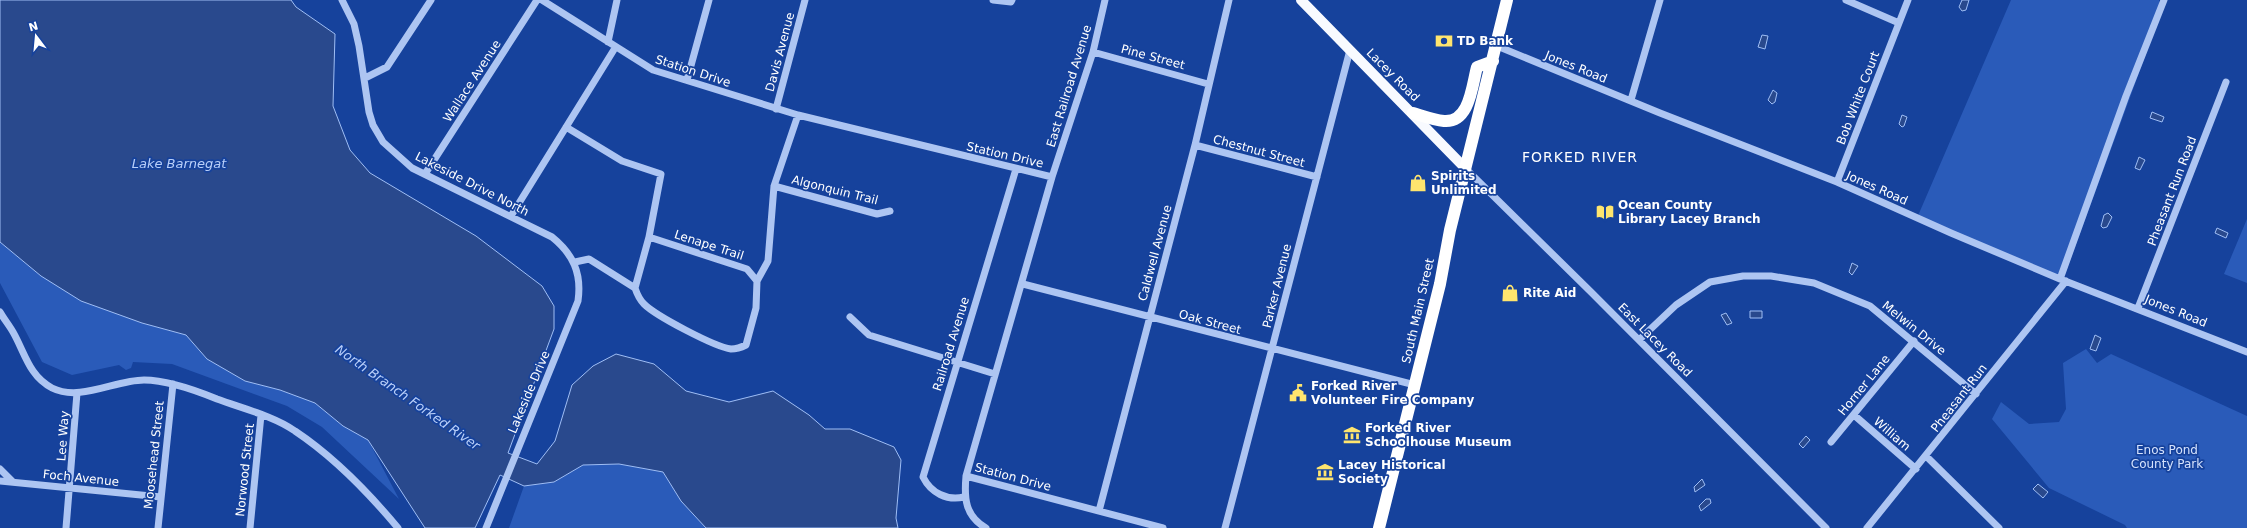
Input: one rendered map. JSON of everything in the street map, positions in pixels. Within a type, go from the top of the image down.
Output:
[{"type":"highway","name":"South Main Street","points":[[1379,528],[1440,284],[1450,230],[1497,46],[1507,0]]},
{"type":"highway","points":[[1413,113],[1444,121],[1455,119],[1464,111],[1469,100],[1477,67],[1493,61]]},
{"type":"main road","name":"Lacey Road","points":[[1301,0],[1466,169]]},
{"type":"street","name":"Lakeside Drive North","points":[[342,0],[354,24],[365,78],[369,112],[373,125],[383,142],[397,157],[412,168],[552,237],[565,248],[575,262]]},
{"type":"street","points":[[365,78],[387,67],[431,0]]},
{"type":"street","name":"Wallace Avenue","points":[[425,174],[537,0]]},
{"type":"street","name":"Station Drive","points":[[542,0],[615,48],[653,70],[798,115],[1052,177],[1023,284],[995,374],[966,476],[1163,528]]},
{"type":"street","points":[[608,42],[617,0]]},
{"type":"street","points":[[686,80],[709,0]]},
{"type":"street","name":"Davis Avenue","points":[[776,109],[805,0]]},
{"type":"street","points":[[993,0],[1012,1]]},
{"type":"street","name":"East Railroad Avenue","points":[[1052,177],[1093,52],[1105,0]]},
{"type":"street","name":"Caldwell Avenue","points":[[1099,512],[1195,145],[1208,84],[1229,0]]},
{"type":"street","points":[[1631,100],[1660,0]]},
{"type":"street","points":[[1846,0],[1899,23]]},
{"type":"street","name":"Bob White Court","points":[[1837,182],[1908,0]]},
{"type":"street","name":"Pheasant Run","points":[[1867,528],[1976,394],[2063,280],[2126,96],[2164,0]]},
{"type":"street","name":"Jones Road","points":[[1497,46],[1660,113],[1837,182],[1951,233],[2063,280],[2138,308],[2247,352]]},
{"type":"street","points":[[511,216],[615,48]]},
{"type":"street","name":"Parker Avenue","points":[[1225,528],[1350,50]]},
{"type":"street","name":"Pine Street","points":[[1093,52],[1208,84]]},
{"type":"street","name":"Pheasant Run Road","points":[[2138,308],[2226,82]]},
{"type":"street","points":[[566,127],[622,161],[661,174],[649,237],[635,288],[638,297],[644,304],[679,326],[721,346],[732,349],[746,345],[756,308],[758,281],[768,261],[774,186],[798,115]]},
{"type":"street","name":"Chestnut Street","points":[[1195,145],[1317,177]]},
{"type":"street","name":"Railroad Avenue","points":[[964,498],[954,500],[937,494],[927,485],[922,477],[1016,169]]},
{"type":"street","name":"East Lacey Road","points":[[1466,169],[1826,528]]},
{"type":"street","name":"Algonquin Trail","points":[[774,186],[877,214],[890,211]]},
{"type":"street","name":"Lenape Trail","points":[[649,237],[747,269],[758,281]]},
{"type":"street","points":[[575,262],[589,260],[635,288]]},
{"type":"street","name":"Lakeside Drive","points":[[486,528],[515,453],[578,301],[580,288],[575,262]]},
{"type":"street","name":"Melwin Drive","points":[[1639,340],[1676,305],[1710,282],[1743,276],[1771,276],[1814,283],[1856,299],[1881,313],[1976,394]]},
{"type":"street","name":"Oak Street","points":[[1023,284],[1272,350],[1415,385]]},
{"type":"street","points":[[0,312],[13,332],[27,363],[35,374],[54,388],[64,392],[77,393],[127,381],[144,380],[173,384],[261,415],[294,430],[343,469],[374,498],[398,528]]},
{"type":"street","points":[[850,317],[870,335],[995,374]]},
{"type":"street","name":"Horner Lane","points":[[1832,442],[1914,341]]},
{"type":"street","name":"Moosehead Street","points":[[158,528],[173,384]]},
{"type":"street","name":"Lee Way","points":[[66,528],[77,393]]},
{"type":"street","name":"Norwood Street","points":[[250,528],[261,415]]},
{"type":"street","name":"William","points":[[1854,415],[1916,469]]},
{"type":"street","points":[[1926,456],[1999,528]]},
{"type":"street","points":[[0,469],[13,482]]},
{"type":"street","points":[[966,476],[964,498],[968,508],[986,528]]},
{"type":"street","name":"Foch Avenue","points":[[0,481],[161,497]]},
{"type":"green space","points":[[2011,0],[2159,0],[2161,13],[2063,280],[1917,218]]},
{"type":"green space","points":[[2247,219],[2247,283],[2224,274]]},
{"type":"green space","points":[[0,242],[41,276],[142,323],[186,335],[207,359],[245,381],[280,390],[315,403],[343,426],[368,440],[399,499],[322,427],[287,406],[172,364],[133,362],[131,368],[126,370],[119,365],[72,375],[42,362],[0,283]]},
{"type":"green space","name":"Enos Pond County Park","points":[[2086,349],[2097,363],[2111,354],[2247,416],[2247,528],[2127,528],[2125,525],[2049,488],[1992,419],[2001,402],[2029,424],[2059,422],[2066,409],[2063,363]]},
{"type":"green space","points":[[619,464],[663,472],[681,501],[706,528],[509,528],[524,486],[554,482],[583,465]]},
{"type":"water","name":"Lake Barnegat","points":[[0,0],[291,0],[296,7],[335,34],[333,106],[350,150],[370,173],[476,236],[542,286],[554,306],[554,329],[508,453],[537,464],[555,441],[572,385],[593,366],[616,354],[654,364],[686,391],[729,402],[773,391],[809,415],[825,429],[850,429],[894,447],[901,460],[896,518],[898,528],[706,528],[681,501],[663,472],[619,464],[583,465],[554,482],[524,486],[500,475],[475,528],[425,528],[368,440],[343,426],[315,403],[280,390],[245,381],[207,359],[186,335],[142,323],[81,301],[41,276],[0,242]]},
{"type":"water","points":[[1962,0],[1969,0],[1966,10],[1962,11],[1959,7]]},
{"type":"water","points":[[1762,35],[1768,36],[1765,49],[1758,47]]},
{"type":"water","points":[[1773,90],[1777,93],[1775,102],[1772,104],[1768,100]]},
{"type":"water","points":[[2152,112],[2164,117],[2162,122],[2150,118]]},
{"type":"water","points":[[1902,115],[1907,117],[1904,126],[1902,127],[1899,124]]},
{"type":"water","points":[[2139,157],[2145,160],[2140,170],[2135,168]]},
{"type":"water","points":[[2108,213],[2112,217],[2107,227],[2103,228],[2101,226],[2104,215]]},
{"type":"water","points":[[2217,228],[2228,233],[2226,238],[2215,233]]},
{"type":"water","points":[[1852,263],[1858,266],[1852,275],[1849,272]]},
{"type":"water","points":[[1750,311],[1762,311],[1762,318],[1750,318]]},
{"type":"water","points":[[1726,313],[1732,323],[1727,325],[1721,315]]},
{"type":"water","points":[[2095,335],[2101,338],[2096,351],[2090,349]]},
{"type":"water","points":[[1806,436],[1810,440],[1803,448],[1799,444]]},
{"type":"water","points":[[1702,479],[1705,485],[1695,492],[1694,487]]},
{"type":"water","points":[[2038,484],[2048,492],[2043,498],[2033,489]]},
{"type":"water","points":[[1706,499],[1710,499],[1711,503],[1701,511],[1699,506]]},
{"type":"place","name":"TD Bank","points":[[1444,41]]},
{"type":"place","name":"Spirits Unlimited","points":[[1418,183]]},
{"type":"place","name":"Ocean County Library Lacey Branch","points":[[1605,212]]},
{"type":"place","name":"Rite Aid","points":[[1510,293]]},
{"type":"place","name":"Forked River Volunteer Fire Company","points":[[1298,393]]},
{"type":"place","name":"Forked River Schoolhouse Museum","points":[[1352,435]]},
{"type":"place","name":"Lacey Historical Society","points":[[1325,472]]},
{"type":"district","name":"FORKED RIVER","points":[[1580,157]]},
{"type":"water label","name":"North Branch Forked River","points":[[408,397]]}]
